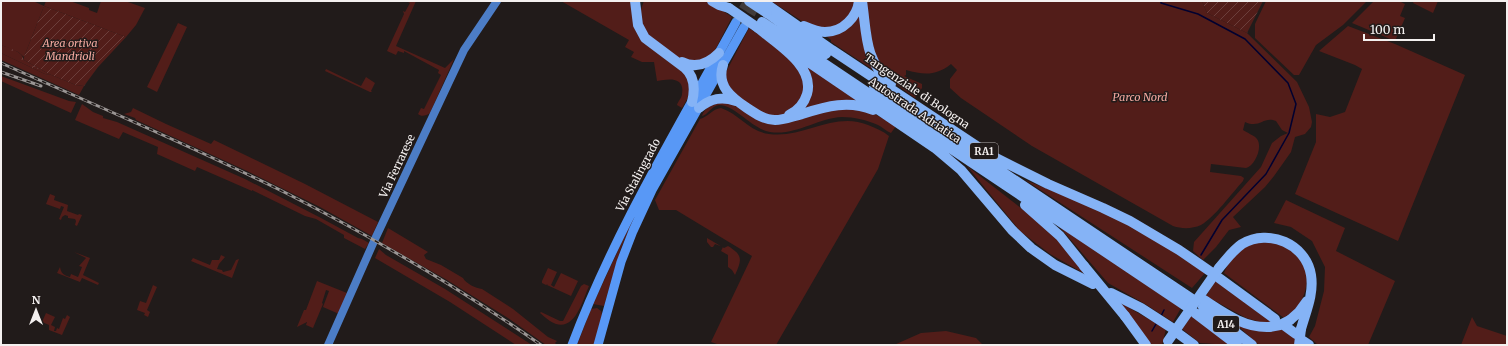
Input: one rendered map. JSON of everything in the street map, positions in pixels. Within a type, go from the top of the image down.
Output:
[{"type":"highway","points":[[635,1],[637,22],[641,32],[650,43],[669,55],[693,66],[708,62],[719,53]]},
{"type":"highway","points":[[641,32],[639,14],[642,1]]},
{"type":"highway","points":[[712,1],[719,5],[731,4]]},
{"type":"highway","points":[[718,1],[731,4]]},
{"type":"highway","name":"Autostrada Adriatica","points":[[731,4],[760,25],[968,161],[1191,300],[1131,257],[796,34],[766,7],[749,1]]},
{"type":"highway","points":[[766,7],[808,27],[828,32],[838,29],[849,22],[856,14],[859,1]]},
{"type":"highway","points":[[862,1],[869,51],[874,64],[893,86],[940,121]]},
{"type":"highway","name":"Tangenziale di Bologna","points":[[766,7],[999,160],[1126,219],[1217,273],[1272,323]]},
{"type":"highway","points":[[760,25],[803,68],[808,81],[807,94],[801,106],[791,115],[780,119]]},
{"type":"highway","name":"RA1","points":[[760,25],[943,154],[961,170],[1012,230],[1031,248],[1055,265],[1093,284]]},
{"type":"highway","points":[[669,55],[691,74],[695,105],[718,98],[726,98],[737,102]]},
{"type":"highway","points":[[723,65],[722,75],[724,86],[730,96],[760,116],[770,119],[780,119],[829,106],[851,104],[876,112],[915,134]]},
{"type":"highway","points":[[968,161],[1044,220],[1060,236],[1125,316],[1146,345]]},
{"type":"highway","points":[[1167,343],[1236,248],[1249,241],[1266,238],[1280,240],[1297,249],[1307,262],[1311,277],[1310,296],[1308,308],[1298,331]]},
{"type":"highway","points":[[1111,293],[1141,308],[1194,345]]},
{"type":"highway","points":[[1200,306],[1256,326],[1272,323],[1280,325],[1287,323],[1299,312],[1310,296]]},
{"type":"highway","name":"A14","points":[[1200,306],[1237,345]]},
{"type":"highway","name":"A14","points":[[1200,306],[1252,345]]},
{"type":"highway","points":[[1287,323],[1298,331],[1304,344]]},
{"type":"main road","name":"Via Ferrarese","points":[[328,345],[367,256],[464,50],[497,1]]},
{"type":"main road","name":"Via Stalingrado","points":[[572,345],[591,296],[638,198],[695,105],[723,65],[740,24],[719,53],[695,105],[632,231],[621,262],[598,345]]},
{"type":"green space","points":[[1,1],[33,1],[44,6],[24,57],[18,52],[1,45]]},
{"type":"green space","points":[[46,1],[70,1],[89,8],[89,10],[97,13],[101,1],[125,1],[145,8],[136,25],[126,37],[44,6]]},
{"type":"green space","points":[[406,1],[416,1],[396,46],[445,68],[454,59],[430,113],[424,116],[418,114],[421,108],[424,109],[441,75],[438,73],[439,70],[404,51],[404,53],[398,51],[396,55],[387,51],[404,14],[403,11],[405,12],[410,3]]},
{"type":"green space","points":[[561,1],[633,1],[635,22],[689,76],[689,96],[682,108],[677,105],[682,94],[681,84],[678,81],[671,79],[657,81],[654,62],[642,62],[631,57],[634,52],[625,47],[629,40]]},
{"type":"green space","points":[[644,1],[708,1],[732,17],[713,54],[702,62],[682,61],[644,32],[640,12]]},
{"type":"green space","points":[[771,1],[857,1],[847,21],[829,29],[808,25]]},
{"type":"green space","name":"Parco Nord","points":[[865,1],[1202,1],[1207,13],[1247,33],[1297,82],[1309,107],[1312,122],[1311,127],[1305,134],[1295,137],[1291,152],[1274,176],[1265,187],[1233,217],[1241,227],[1229,230],[1216,247],[1203,260],[1193,251],[1194,242],[1261,167],[1272,143],[1288,133],[1282,130],[1276,121],[1268,120],[1254,124],[1245,122],[1243,130],[1256,138],[1259,142],[1259,151],[1255,160],[1249,167],[1246,168],[1211,164],[1210,172],[1241,176],[1244,178],[1243,181],[1206,222],[1201,225],[1187,228],[1173,226],[1032,146],[961,98],[950,88],[950,79],[957,70],[951,64],[940,71],[930,73],[919,73],[906,70],[906,75],[904,76],[922,84],[922,88],[915,98],[893,82],[875,60]]},
{"type":"green space","points":[[1202,1],[1263,1],[1247,33],[1207,13]]},
{"type":"green space","points":[[1266,1],[1367,1],[1343,25],[1316,45],[1299,75],[1294,75],[1255,38],[1255,24]]},
{"type":"green space","points":[[1374,1],[1399,1],[1405,4],[1400,16],[1405,18],[1395,41],[1352,23]]},
{"type":"green space","points":[[1414,1],[1438,1],[1433,13],[1413,3]]},
{"type":"green space","name":"Area ortiva Mandrioli","points":[[44,6],[126,37],[98,67],[84,86],[76,85],[49,74],[24,60]]},
{"type":"green space","points":[[860,12],[875,71],[831,42],[831,40],[824,34]]},
{"type":"green space","points":[[178,23],[187,27],[157,92],[147,87]]},
{"type":"green space","points":[[1348,26],[1395,44],[1465,75],[1398,241],[1295,194],[1316,142],[1316,114],[1330,117],[1345,112],[1362,69],[1319,51]]},
{"type":"green space","points":[[749,28],[787,54],[799,66],[806,91],[789,113],[769,117],[734,96],[726,80],[726,72]]},
{"type":"green space","points":[[1,45],[18,52],[24,60],[49,74],[47,75],[1,53]]},
{"type":"green space","points":[[1,53],[47,75],[49,74],[76,85],[84,86],[79,95],[1,60]]},
{"type":"green space","points":[[804,64],[863,104],[801,112],[804,105]]},
{"type":"green space","points":[[326,69],[361,86],[366,77],[375,83],[371,91],[372,92],[325,71]]},
{"type":"green space","points":[[1,76],[69,101],[76,102],[71,113],[1,81]]},
{"type":"green space","points":[[728,101],[758,118],[839,107],[873,113],[896,126],[891,133],[878,125],[869,122],[856,118],[842,117],[824,120],[779,133],[770,132],[757,127],[725,106],[716,106],[702,116],[709,107]]},
{"type":"green space","points":[[82,104],[93,112],[103,116],[103,118],[117,122],[245,179],[369,243],[365,249],[344,238],[344,235],[316,219],[305,216],[252,190],[197,167],[195,171],[157,154],[158,147],[123,132],[119,139],[75,120]]},
{"type":"green space","points":[[133,108],[211,144],[214,140],[305,184],[378,222],[372,236],[320,207],[247,171],[124,114],[131,112]]},
{"type":"green space","points":[[721,108],[762,133],[794,133],[843,121],[868,125],[889,136],[878,169],[776,345],[720,345],[711,342],[752,256],[676,210],[659,210],[655,200],[700,119]]},
{"type":"green space","points":[[967,166],[1054,234],[1085,274],[1050,254],[1020,231]]},
{"type":"green space","points":[[1025,180],[1101,210],[1156,240],[1205,273],[1192,288]]},
{"type":"green space","points":[[50,194],[55,196],[54,200],[68,205],[67,211],[82,215],[77,226],[75,225],[75,219],[68,218],[68,216],[65,215],[61,220],[59,219],[64,207],[61,206],[60,209],[46,204]]},
{"type":"green space","points":[[644,195],[621,248],[604,306],[593,304]]},
{"type":"green space","points":[[1286,200],[1345,228],[1336,251],[1395,281],[1368,345],[1318,345],[1309,337],[1315,326],[1324,291],[1325,267],[1312,241],[1291,227],[1274,223]]},
{"type":"green space","points":[[1057,224],[1181,308],[1173,322],[1108,283]]},
{"type":"green space","points":[[388,228],[428,252],[424,255],[426,259],[441,265],[463,278],[469,284],[482,289],[513,309],[548,337],[557,341],[555,343],[557,345],[546,345],[508,318],[447,280],[382,243]]},
{"type":"green space","points":[[707,238],[721,246],[715,244],[711,247],[707,242]]},
{"type":"green space","points":[[1275,241],[1296,252],[1302,259],[1307,274],[1307,283],[1302,299],[1295,310],[1284,318],[1224,273],[1232,259],[1247,245],[1255,242]]},
{"type":"green space","points":[[728,246],[739,255],[740,262],[735,275],[728,267],[728,255],[721,251],[723,247]]},
{"type":"green space","points":[[379,249],[386,255],[445,289],[532,345],[516,345],[450,302],[375,258]]},
{"type":"green space","points":[[74,252],[90,258],[83,275],[99,283],[98,285],[82,278],[80,282],[57,273],[60,267],[63,274],[70,277],[71,274],[78,277],[82,267],[79,266],[86,258]]},
{"type":"green space","points":[[221,255],[225,257],[217,269],[222,270],[223,272],[231,270],[236,260],[239,259],[232,278],[191,261],[193,258],[210,265],[212,260],[219,260]]},
{"type":"green space","points":[[548,268],[557,272],[551,285],[554,287],[561,273],[578,281],[571,296],[547,285],[548,284],[546,285],[542,283]]},
{"type":"green space","points":[[1216,279],[1274,322],[1260,322],[1246,318],[1206,296]]},
{"type":"green space","points":[[317,281],[347,293],[339,314],[323,307],[329,291],[326,290],[323,304],[313,328],[306,325],[307,322],[297,327],[304,310],[306,310]]},
{"type":"green space","points":[[584,284],[589,286],[578,312],[569,322],[563,325],[556,324],[540,313],[541,312],[563,321],[581,286]]},
{"type":"green space","points":[[153,285],[157,287],[147,310],[150,312],[148,317],[144,315],[145,313],[137,310],[140,301],[146,303]]},
{"type":"green space","points":[[1119,302],[1166,329],[1162,345],[1151,345]]},
{"type":"green space","points":[[597,308],[601,311],[602,315],[594,345],[577,345],[591,309]]},
{"type":"green space","points":[[46,313],[55,317],[51,325],[55,327],[54,331],[56,331],[57,328],[59,329],[63,318],[65,319],[67,315],[70,317],[62,335],[49,330],[49,325],[42,322]]},
{"type":"green space","points":[[1192,315],[1230,345],[1200,343],[1182,329]]},
{"type":"green space","points":[[1472,317],[1477,326],[1507,336],[1507,345],[1461,345]]},
{"type":"green space","points":[[1230,319],[1282,328],[1296,338],[1296,345],[1259,345]]},
{"type":"green space","points":[[946,331],[976,338],[983,345],[894,345],[921,333]]},
{"type":"waterway","points":[[1161,1],[1161,3],[1198,14],[1245,39],[1288,83],[1296,104],[1289,133],[1266,174],[1222,220],[1201,255]]},
{"type":"waterway","points":[[1161,316],[1164,310]]},
{"type":"waterway","points":[[1152,331],[1156,324]]},
{"type":"tunnel","points":[[736,21],[748,1]]},
{"type":"tunnel","points":[[744,26],[758,1]]},
{"type":"railway","points":[[1,63],[217,160],[321,211],[418,265],[511,324],[541,345]]},
{"type":"railway","points":[[1,72],[41,86]]}]
